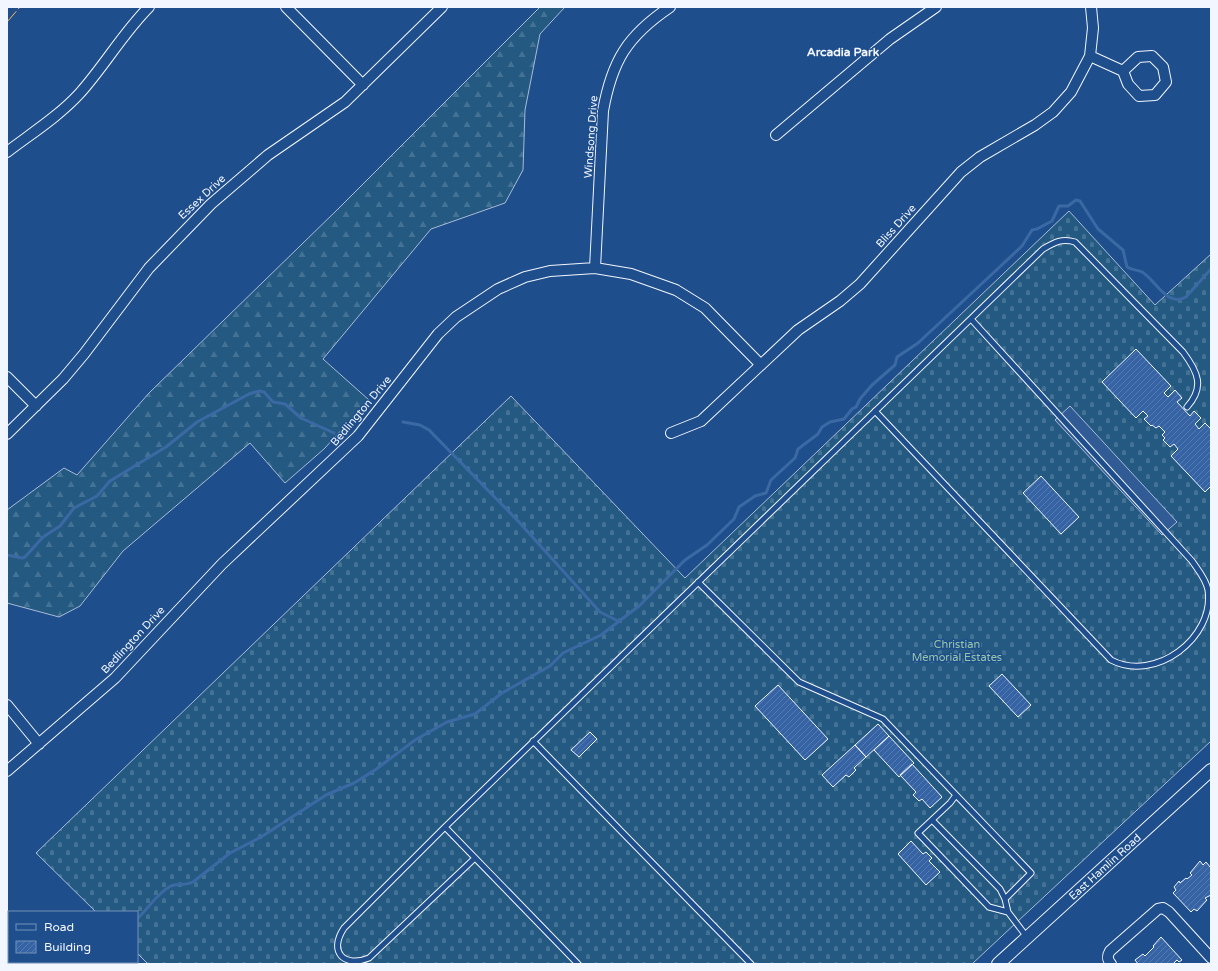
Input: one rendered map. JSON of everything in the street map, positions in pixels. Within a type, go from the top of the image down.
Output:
[{"type":"street","points":[[7,152],[56,116],[79,94],[96,75],[126,32],[149,7]]},
{"type":"street","points":[[286,7],[363,85]]},
{"type":"street","name":"Essex Drive","points":[[7,434],[36,406],[84,354],[149,268],[206,209],[268,156],[345,102],[442,7]]},
{"type":"street","name":"Windsong Drive","points":[[595,268],[603,112],[607,86],[619,56],[635,34],[670,7]]},
{"type":"street","points":[[776,135],[890,39],[936,7]]},
{"type":"street","name":"Bliss Drive","points":[[671,434],[701,421],[798,330],[840,301],[860,284],[961,172],[980,157],[1035,125],[1053,112],[1071,92],[1090,56],[1093,28],[1091,7]]},
{"type":"street","points":[[1090,56],[1123,71],[1128,84],[1139,96],[1155,95],[1166,82],[1163,67],[1152,56],[1138,57],[1123,71]]},
{"type":"street","name":"Bedlington Drive","points":[[7,771],[115,678],[222,564],[358,436],[438,334],[456,317],[498,289],[525,278],[550,271],[595,268],[631,274],[676,290],[705,308],[761,365]]},
{"type":"street","points":[[7,377],[36,406]]},
{"type":"street","points":[[7,705],[39,744]]},
{"type":"street","name":"East Hamlin Road","points":[[998,964],[1209,775]]},
{"type":"street","points":[[1111,964],[1107,956],[1110,951],[1158,909],[1163,908],[1169,912],[1211,958]]},
{"type":"lane","points":[[475,858],[370,958],[353,962],[346,960],[338,949],[337,941],[344,928],[445,827],[970,319],[1043,249],[1057,240],[1067,239],[1075,242],[1184,352],[1198,381],[1197,395],[1187,407]]},
{"type":"lane","points":[[875,411],[1111,660],[1122,666],[1148,666],[1174,655],[1185,646],[1197,632],[1206,617],[1208,589],[1203,576],[1192,561],[970,319]]},
{"type":"lane","points":[[698,582],[799,682],[883,719],[1031,873],[1005,899]]},
{"type":"lane","points":[[533,741],[751,964]]},
{"type":"lane","points":[[956,795],[950,803],[918,833],[989,907],[1008,912]]},
{"type":"lane","points":[[932,820],[1000,889],[1005,899],[1008,912],[1027,937]]},
{"type":"lane","points":[[445,827],[578,964]]},
{"type":"green space","points":[[540,7],[565,7],[540,34],[525,110],[523,170],[505,203],[431,229],[323,359],[369,400],[324,449],[285,483],[250,443],[123,551],[80,606],[59,617],[7,603],[7,510],[64,468],[77,475],[149,393],[339,208]]},
{"type":"green space","name":"Christian Memorial Estates","points":[[1069,211],[1155,305],[1211,254],[1211,741],[972,964],[148,964],[138,954],[138,911],[95,911],[36,853],[511,396],[685,578]]},
{"type":"shaded area","points":[[1070,406],[1177,522],[1162,535],[1055,420]]},
{"type":"building","points":[[1136,349],[1171,386],[1164,393],[1168,397],[1175,390],[1182,398],[1177,402],[1190,416],[1194,411],[1201,418],[1195,424],[1199,429],[1205,423],[1211,429],[1211,486],[1205,492],[1171,456],[1178,449],[1174,444],[1170,447],[1163,440],[1165,438],[1162,435],[1165,432],[1159,426],[1156,428],[1152,425],[1151,426],[1144,419],[1148,416],[1143,411],[1136,418],[1102,382]]},
{"type":"building","points":[[1041,476],[1079,517],[1061,534],[1023,493]]},
{"type":"building","points":[[1002,674],[1031,705],[1018,717],[989,686]]},
{"type":"building","points":[[778,685],[828,739],[805,760],[755,706]]},
{"type":"building","points":[[878,724],[889,736],[866,757],[855,745]]},
{"type":"building","points":[[590,732],[597,739],[579,757],[571,750]]},
{"type":"building","points":[[889,736],[914,763],[899,777],[874,750]]},
{"type":"building","points":[[855,745],[866,757],[854,768],[856,770],[849,777],[846,775],[833,787],[822,775]]},
{"type":"building","points":[[912,764],[942,797],[930,808],[922,799],[919,801],[913,795],[916,792],[900,775]]},
{"type":"building","points":[[911,841],[923,854],[926,852],[932,858],[929,861],[940,872],[926,885],[898,854]]},
{"type":"building","points":[[1200,861],[1203,865],[1206,862],[1211,868],[1211,895],[1205,898],[1207,900],[1197,911],[1194,909],[1191,912],[1173,893],[1176,890],[1174,887],[1179,881],[1180,883],[1192,875],[1190,873]]},
{"type":"building","points":[[1161,937],[1182,960],[1179,962],[1177,960],[1173,964],[1138,964],[1135,960],[1143,954],[1145,956]]},
{"type":"waterway","points":[[138,918],[166,889],[173,885],[193,882],[230,853],[261,837],[326,795],[354,783],[375,770],[415,740],[447,722],[475,714],[502,693],[550,666],[563,653],[601,635],[639,606],[685,560],[707,545],[734,519],[739,507],[755,496],[766,493],[771,480],[795,458],[798,449],[818,434],[822,427],[830,422],[844,419],[852,409],[856,407],[860,399],[872,385],[895,365],[897,357],[918,343],[1022,246],[1032,230],[1052,221],[1059,206],[1068,206],[1076,200],[1080,201],[1098,229],[1123,250],[1127,267],[1142,272],[1167,296],[1173,299],[1186,297],[1211,269]]},
{"type":"waterway","points":[[7,555],[22,558],[25,557],[43,537],[60,526],[74,508],[97,496],[110,481],[166,447],[197,422],[249,394],[259,391],[264,392],[273,402],[285,404],[301,418],[334,433]]},
{"type":"waterway","points":[[403,422],[420,425],[429,430],[518,521],[600,612],[618,621]]},
{"type":"power","points":[[7,22],[20,7]]},
{"type":"district","name":"Arcadia Park","points":[[843,52]]}]
